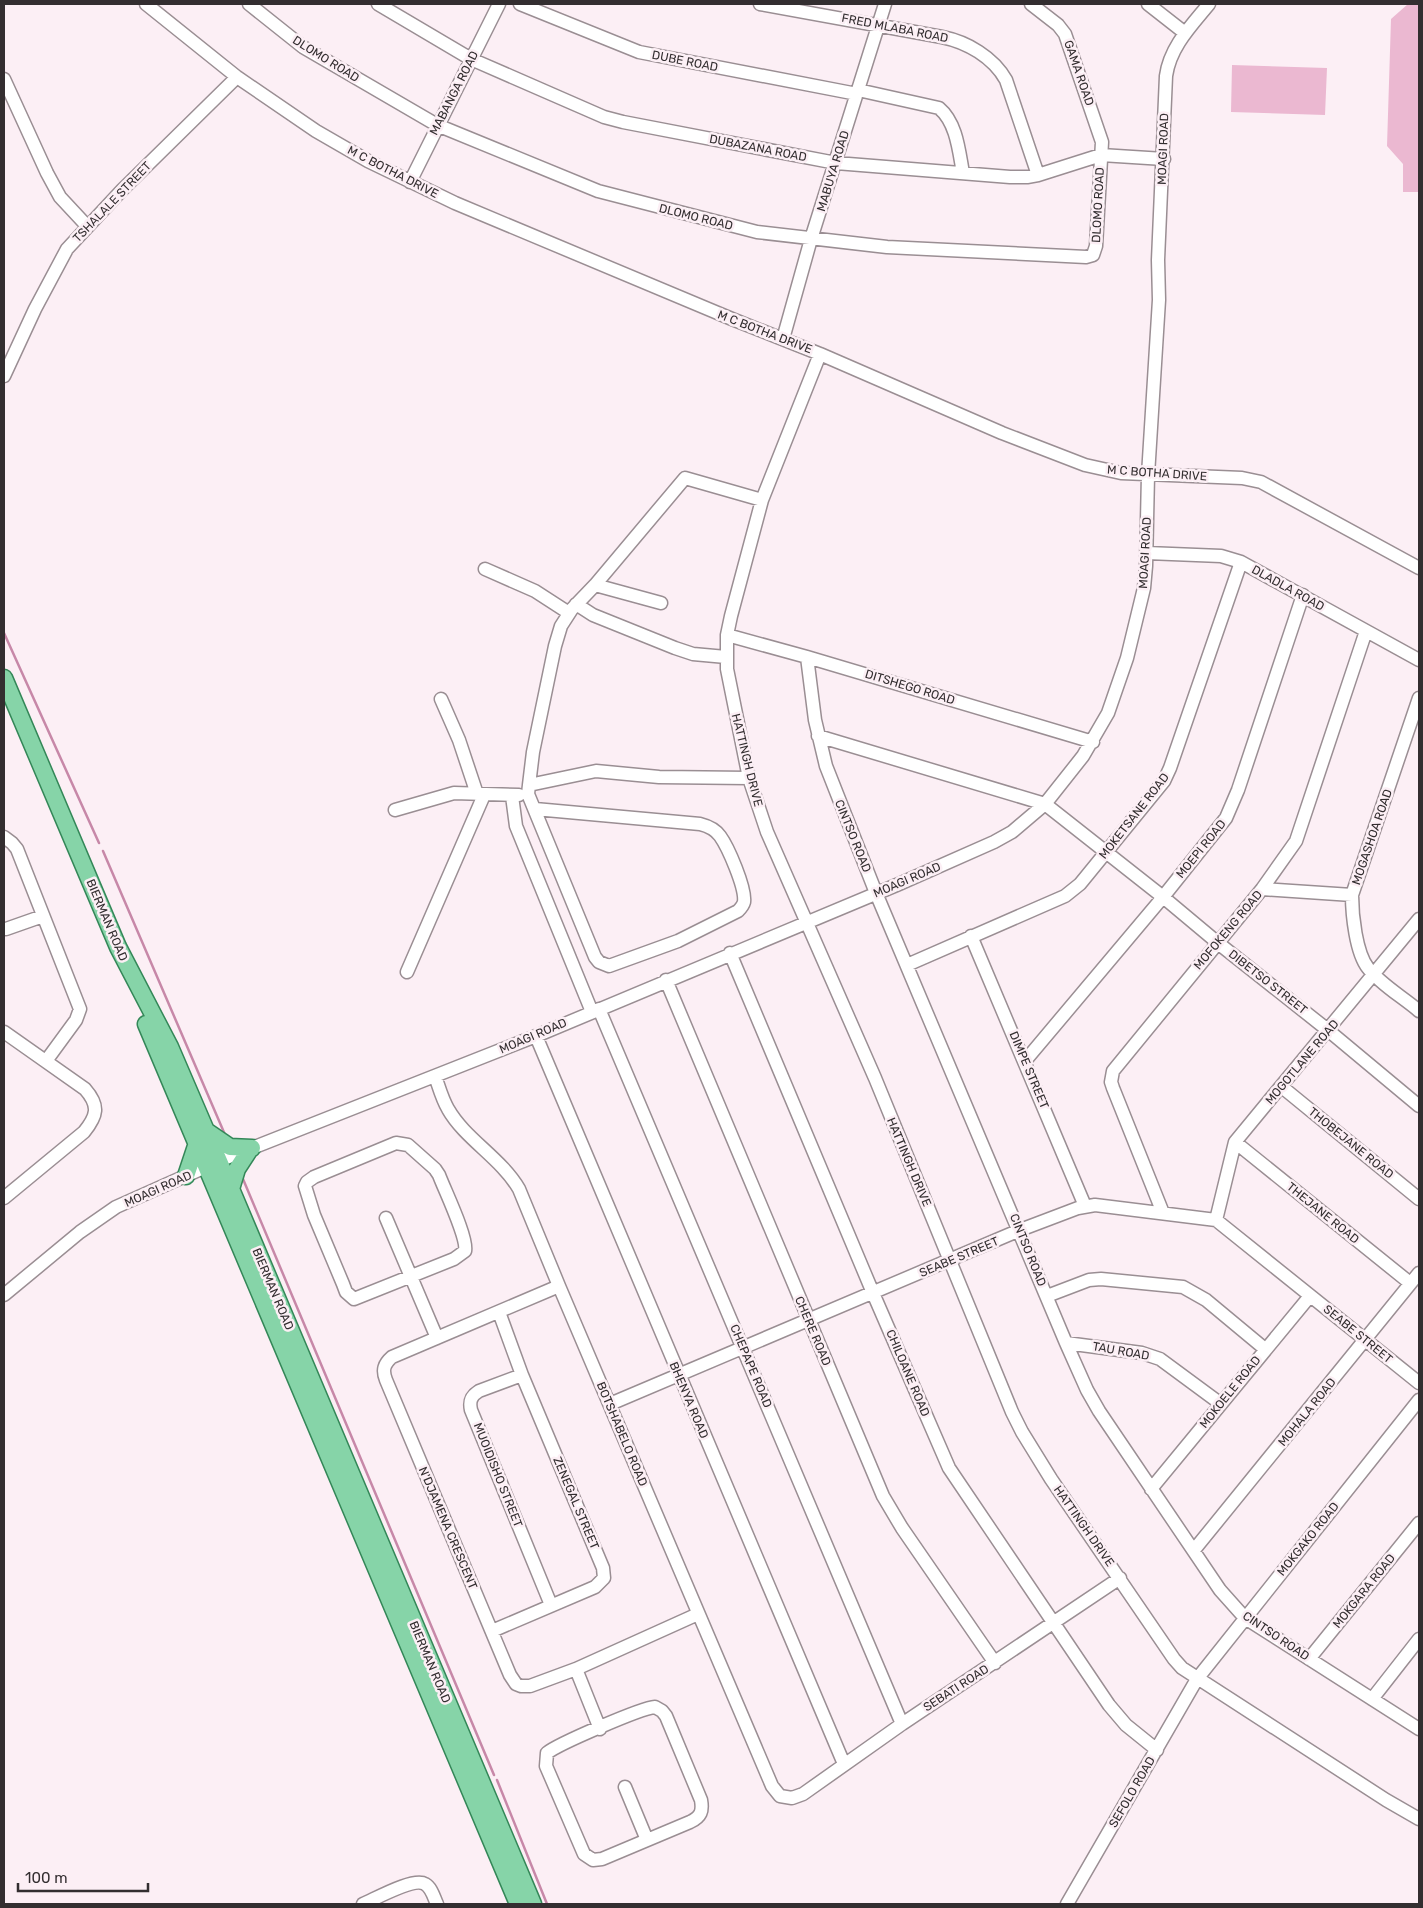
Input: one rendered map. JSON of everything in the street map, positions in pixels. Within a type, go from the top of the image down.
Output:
[{"type":"main road","name":"BIERMAN ROAD","points":[[4,678],[118,947],[170,1047],[202,1137],[518,1904]]},
{"type":"main road","name":"BIERMAN ROAD","points":[[4,691],[99,917],[170,1078],[202,1137]]},
{"type":"main road","points":[[186,1176],[202,1137],[230,1147],[251,1149],[237,1169],[231,1189]]},
{"type":"main road","name":"BIERMAN ROAD","points":[[213,1164],[231,1189],[533,1904]]},
{"type":"street","name":"M C BOTHA DRIVE","points":[[146,4],[237,77],[316,131],[368,161],[410,182],[599,264],[732,320],[820,354],[1054,454],[1103,470],[1148,475],[1242,478],[1261,482],[1419,568]]},
{"type":"street","name":"DLOMO ROAD","points":[[249,4],[303,46],[437,125],[574,182],[606,193],[748,230],[887,247],[1076,258],[1090,256],[1095,252],[1096,246],[1101,156]]},
{"type":"street","name":"DUBAZANA ROAD","points":[[378,4],[471,60],[613,120],[836,163],[963,173],[1024,177],[1038,175],[1101,156],[1164,159]]},
{"type":"street","name":"MABANGA ROAD","points":[[410,182],[499,4]]},
{"type":"street","name":"DUBE ROAD","points":[[520,4],[639,52],[939,108],[950,121],[963,173]]},
{"type":"street","name":"FRED MLABA ROAD","points":[[760,4],[958,40],[970,46],[996,66],[1007,83],[1038,175]]},
{"type":"street","name":"MABUYA ROAD","points":[[783,339],[811,239],[885,4]]},
{"type":"street","name":"GAMA ROAD","points":[[1031,4],[1058,25],[1067,37],[1100,136],[1101,156]]},
{"type":"street","points":[[1148,4],[1185,33]]},
{"type":"street","name":"MOAGI ROAD","points":[[4,1295],[96,1220],[116,1207],[213,1164],[536,1036],[994,842],[1012,832],[1045,804],[1093,742],[1108,713],[1127,658],[1142,598],[1147,553],[1148,475],[1158,300],[1158,260],[1167,68],[1185,33],[1209,4]]},
{"type":"street","name":"TSHALALE STREET","points":[[4,376],[60,260],[87,226],[237,77]]},
{"type":"street","points":[[4,79],[60,197],[87,226]]},
{"type":"street","name":"HATTINGH DRIVE","points":[[820,354],[762,500],[727,635],[726,657],[729,679],[749,778],[767,832],[875,1078],[1000,1384],[1022,1432],[1051,1479],[1174,1659],[1197,1679],[1244,1707],[1386,1800],[1419,1819]]},
{"type":"street","points":[[535,810],[708,826],[720,836],[734,862],[744,894],[742,907],[732,915],[678,941],[615,964],[603,965],[595,957],[535,810],[528,790],[533,752],[554,646],[561,626],[572,608],[595,584],[684,478],[762,500]]},
{"type":"street","name":"DLADLA ROAD","points":[[1147,553],[1222,556],[1241,562],[1419,660]]},
{"type":"street","name":"MOKETSANE ROAD","points":[[907,964],[1065,896],[1080,884],[1107,852],[1164,781],[1241,562]]},
{"type":"street","points":[[485,569],[572,608],[675,648],[693,654],[726,657]]},
{"type":"street","points":[[595,584],[661,602]]},
{"type":"street","name":"MOEPI ROAD","points":[[1025,1061],[1163,897],[1226,818],[1231,809],[1303,595]]},
{"type":"street","name":"MOFOKENG ROAD","points":[[1163,1213],[1113,1088],[1112,1076],[1121,1059],[1262,889],[1298,837],[1366,631]]},
{"type":"street","name":"DITSHEGO ROAD","points":[[727,635],[1093,742]]},
{"type":"street","name":"CINTSO ROAD","points":[[807,657],[818,736],[826,766],[876,893],[1087,1390],[1099,1411],[1227,1600],[1245,1618],[1419,1729]]},
{"type":"street","points":[[407,972],[480,794],[442,698]]},
{"type":"street","name":"MOGASHOA ROAD","points":[[1419,698],[1352,896],[1353,917],[1361,954],[1367,967],[1419,1011]]},
{"type":"street","points":[[818,736],[1045,804]]},
{"type":"street","points":[[395,810],[448,794],[512,796],[596,771],[659,777],[749,778]]},
{"type":"street","name":"CHEPAPE ROAD","points":[[512,796],[516,826],[744,1347],[902,1724]]},
{"type":"street","name":"DIBETSO STREET","points":[[1045,804],[1329,1031],[1419,1106]]},
{"type":"street","points":[[4,838],[12,843],[17,850],[80,1009],[76,1020],[46,1061]]},
{"type":"street","points":[[1262,889],[1352,896]]},
{"type":"street","points":[[6,929],[43,916]]},
{"type":"street","name":"MOGOTLANE ROAD","points":[[1216,1220],[1236,1142],[1419,920]]},
{"type":"street","name":"DIMPE STREET","points":[[971,936],[1085,1206]]},
{"type":"street","name":"CHILOANE ROAD","points":[[730,954],[949,1468],[1117,1716],[1157,1750]]},
{"type":"street","name":"CHERE ROAD","points":[[666,980],[883,1496],[902,1528],[995,1663]]},
{"type":"street","points":[[4,1032],[85,1089],[96,1105],[91,1123],[84,1132],[4,1198]]},
{"type":"street","name":"BHENYA ROAD","points":[[536,1036],[844,1764]]},
{"type":"street","name":"BOTSHABELO ROAD","points":[[435,1076],[443,1099],[454,1117],[506,1170],[519,1188],[772,1786],[780,1796],[792,1798]]},
{"type":"street","name":"THOBEJANE ROAD","points":[[1282,1087],[1419,1200]]},
{"type":"street","name":"THEJANE ROAD","points":[[1236,1142],[1410,1284]]},
{"type":"street","points":[[396,1143],[408,1144],[439,1175],[466,1247],[465,1251],[454,1259],[411,1277],[357,1298],[350,1297],[346,1292],[314,1215],[306,1190],[307,1182],[314,1177],[396,1143]]},
{"type":"street","name":"SEABE STREET","points":[[610,1404],[1020,1230],[1085,1206],[1216,1220],[1419,1383]]},
{"type":"street","points":[[386,1218],[437,1338]]},
{"type":"street","name":"MOHALA ROAD","points":[[1194,1550],[1419,1273]]},
{"type":"street","points":[[1047,1296],[1089,1280],[1101,1279],[1183,1287],[1206,1300],[1265,1349]]},
{"type":"street","name":"N'DJAMENA CRESCENT","points":[[559,1286],[392,1357],[385,1365],[384,1376],[510,1675],[516,1684],[530,1686],[576,1669],[698,1614]]},
{"type":"street","name":"MOKOELE ROAD","points":[[1151,1489],[1310,1296]]},
{"type":"street","name":"ZENEGAL STREET","points":[[492,1631],[595,1587],[602,1581],[604,1573],[522,1374],[499,1312]]},
{"type":"street","name":"TAU ROAD","points":[[1066,1343],[1142,1353],[1160,1359],[1221,1404]]},
{"type":"street","name":"MUOIDISHO STREET","points":[[522,1374],[479,1391],[473,1395],[470,1404],[551,1605]]},
{"type":"street","name":"MOKGAKO ROAD","points":[[1197,1679],[1419,1400]]},
{"type":"street","name":"MOKGARA ROAD","points":[[1309,1659],[1419,1523]]},
{"type":"street","name":"SEBATI ROAD","points":[[792,1798],[803,1794],[902,1724],[1120,1578]]},
{"type":"street","points":[[1372,1699],[1419,1639]]},
{"type":"street","points":[[576,1669],[600,1728]]},
{"type":"street","name":"SEFOLO ROAD","points":[[1067,1904],[1197,1679]]},
{"type":"street","points":[[650,1708],[659,1709],[666,1716],[701,1800],[702,1812],[695,1820],[647,1840],[598,1860],[589,1859],[584,1854],[546,1766],[547,1753],[554,1748],[650,1708]]},
{"type":"street","points":[[625,1787],[647,1840]]},
{"type":"street","points":[[363,1904],[419,1882],[424,1883],[432,1892],[437,1904]]},
{"type":"shaded area","points":[[1408,4],[1419,4],[1419,192],[1403,192],[1403,164],[1387,146],[1391,19]]},
{"type":"shaded area","points":[[1232,65],[1327,68],[1325,115],[1231,112]]},
{"type":"waterway","points":[[4,633],[99,843]]},
{"type":"waterway","points":[[103,851],[226,1137]]},
{"type":"waterway","points":[[243,1179],[494,1775]]},
{"type":"waterway","points":[[497,1780],[547,1904]]}]
